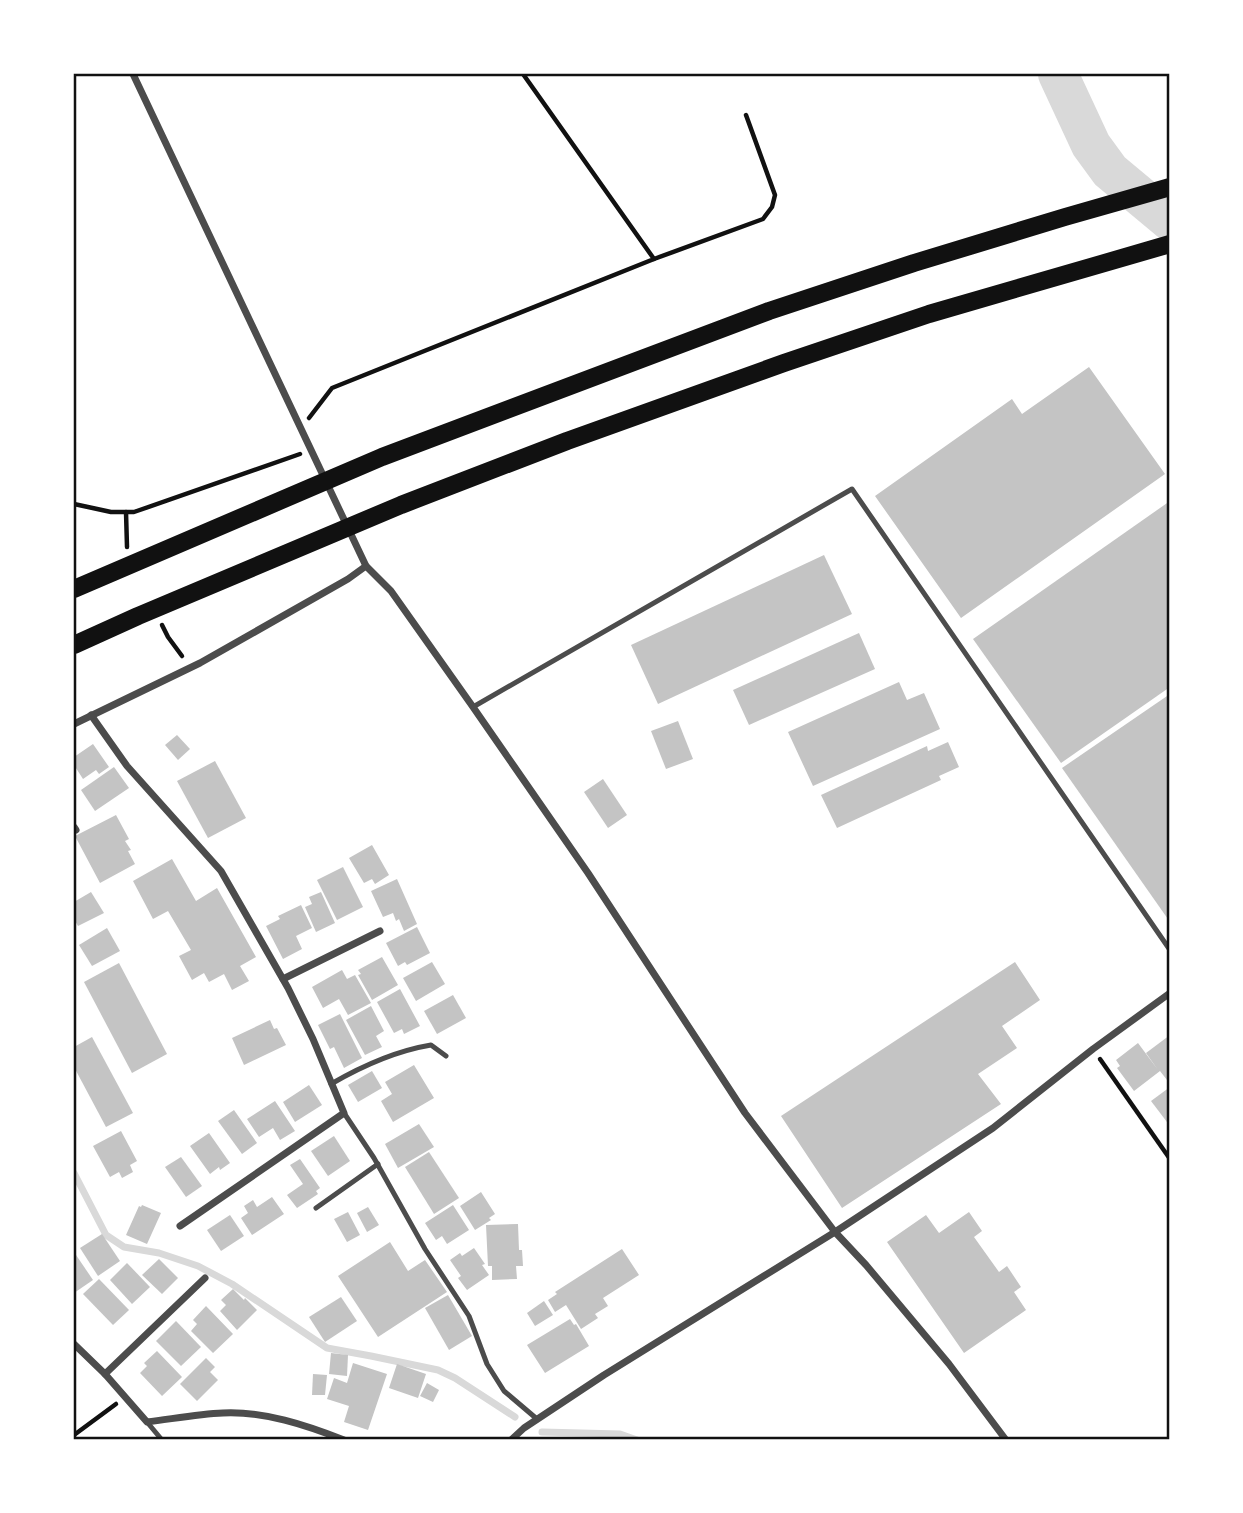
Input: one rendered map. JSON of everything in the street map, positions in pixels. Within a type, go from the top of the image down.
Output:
[{"type":"highway","points":[[74,589],[382,457],[769,311],[914,263],[1170,187]]},
{"type":"highway","points":[[74,645],[401,505],[567,441],[929,314],[1170,244]]},
{"type":"street","points":[[132,74],[366,566],[391,591],[473,707],[588,873],[745,1113],[835,1232],[949,1364],[1006,1440]]},
{"type":"street","points":[[74,724],[200,663],[348,579],[366,566]]},
{"type":"street","points":[[92,715],[127,766],[221,871],[313,1039],[344,1113],[180,1226]]},
{"type":"street","points":[[282,979],[380,931]]},
{"type":"street","points":[[511,1440],[523,1428],[604,1375],[835,1232],[993,1128],[1093,1049],[1170,993]]},
{"type":"street","points":[[104,1374],[205,1278]]},
{"type":"street","points":[[74,1344],[147,1422],[225,1413],[259,1416],[296,1423],[344,1440]]},
{"type":"lane","points":[[473,707],[852,489],[1170,950]]},
{"type":"lane","points":[[331,1084],[363,1066],[415,1048],[431,1045],[446,1056]]},
{"type":"lane","points":[[344,1113],[378,1164],[425,1249],[469,1316],[487,1364],[504,1391],[537,1419]]},
{"type":"lane","points":[[316,1208],[378,1164]]},
{"type":"lane","points":[[147,1422],[162,1440]]},
{"type":"path","points":[[523,74],[654,258]]},
{"type":"path","points":[[301,429],[332,388],[654,258],[763,219],[772,207],[775,195],[746,115]]},
{"type":"path","points":[[74,504],[111,512],[134,512],[311,450]]},
{"type":"path","points":[[1093,1049],[1170,1159]]},
{"type":"path","points":[[74,1435],[125,1397]]},
{"type":"building","points":[[1089,367],[1165,474],[961,618],[875,496],[1012,399],[1022,414]]},
{"type":"building","points":[[1170,501],[1170,687],[1061,763],[973,639]]},
{"type":"building","points":[[824,555],[852,614],[658,704],[631,645]]},
{"type":"building","points":[[859,633],[875,669],[749,725],[733,690]]},
{"type":"building","points":[[899,682],[907,700],[924,693],[940,729],[813,786],[788,732]]},
{"type":"building","points":[[1170,694],[1170,922],[1062,768]]},
{"type":"building","points":[[678,721],[693,759],[666,769],[651,731]]},
{"type":"building","points":[[177,735],[190,749],[178,760],[165,745]]},
{"type":"building","points":[[948,742],[959,767],[939,776],[941,780],[837,828],[821,795],[927,746],[928,751]]},
{"type":"building","points":[[93,744],[109,767],[99,774],[96,770],[83,779],[74,765],[74,757]]},
{"type":"building","points":[[215,761],[246,818],[208,838],[177,781]]},
{"type":"building","points":[[114,767],[129,788],[95,811],[81,790]]},
{"type":"building","points":[[603,779],[627,815],[608,828],[584,792]]},
{"type":"building","points":[[116,815],[129,839],[125,841],[135,864],[100,883],[75,836]]},
{"type":"building","points":[[372,845],[389,875],[375,884],[372,879],[364,883],[349,858]]},
{"type":"building","points":[[172,859],[196,901],[217,888],[256,957],[240,966],[249,981],[232,990],[224,974],[209,982],[204,973],[192,980],[179,956],[191,950],[168,911],[153,919],[133,881]]},
{"type":"building","points":[[343,867],[363,907],[337,920],[317,880]]},
{"type":"building","points":[[397,879],[417,924],[404,931],[393,913],[383,917],[371,891]]},
{"type":"building","points":[[91,892],[104,913],[78,926],[74,919],[74,902]]},
{"type":"building","points":[[321,892],[335,923],[316,932],[305,907],[312,904],[309,897]]},
{"type":"building","points":[[301,905],[312,928],[296,936],[302,949],[283,959],[266,926],[280,919],[278,916]]},
{"type":"building","points":[[417,927],[430,953],[407,965],[405,962],[398,966],[386,943]]},
{"type":"building","points":[[107,928],[120,951],[92,966],[79,945]]},
{"type":"building","points":[[382,957],[398,985],[372,1000],[358,975],[361,974],[358,970]]},
{"type":"building","points":[[432,962],[445,984],[416,1001],[403,978]]},
{"type":"building","points":[[1015,962],[1040,1000],[1002,1026],[1017,1048],[978,1074],[1001,1104],[842,1208],[781,1116]]},
{"type":"building","points":[[119,963],[167,1054],[132,1073],[84,982]]},
{"type":"building","points":[[342,970],[347,979],[355,975],[371,1003],[348,1015],[339,999],[323,1008],[312,987]]},
{"type":"building","points":[[400,989],[420,1026],[404,1034],[402,1029],[394,1033],[377,1002]]},
{"type":"building","points":[[453,995],[466,1018],[437,1034],[424,1011]]},
{"type":"building","points":[[371,1006],[384,1031],[376,1036],[382,1047],[365,1055],[346,1020]]},
{"type":"building","points":[[340,1014],[362,1058],[344,1068],[334,1047],[330,1049],[318,1025]]},
{"type":"building","points":[[270,1020],[286,1045],[244,1065],[232,1038]]},
{"type":"building","points":[[1170,1035],[1170,1077],[1167,1080],[1160,1071],[1134,1091],[1117,1068],[1120,1066],[1116,1060],[1138,1043],[1158,1070],[1146,1053]]},
{"type":"building","points":[[92,1037],[133,1113],[106,1127],[74,1067],[74,1047]]},
{"type":"building","points":[[414,1065],[434,1098],[393,1122],[381,1101],[392,1094],[385,1082]]},
{"type":"building","points":[[372,1071],[382,1088],[358,1102],[348,1085]]},
{"type":"building","points":[[309,1085],[322,1105],[295,1122],[283,1102]]},
{"type":"building","points":[[1170,1087],[1170,1126],[1151,1101]]},
{"type":"building","points":[[275,1101],[295,1131],[280,1140],[273,1128],[259,1137],[247,1119]]},
{"type":"building","points":[[234,1110],[257,1143],[242,1154],[218,1121]]},
{"type":"building","points":[[419,1124],[434,1147],[398,1168],[385,1144]]},
{"type":"building","points":[[121,1131],[137,1161],[130,1165],[133,1172],[122,1178],[119,1172],[110,1177],[93,1146]]},
{"type":"building","points":[[209,1133],[230,1163],[210,1174],[190,1146]]},
{"type":"building","points":[[334,1136],[350,1161],[328,1176],[311,1151]]},
{"type":"building","points":[[429,1152],[459,1198],[434,1214],[405,1167]]},
{"type":"building","points":[[181,1157],[202,1186],[186,1197],[165,1167]]},
{"type":"building","points":[[300,1159],[320,1188],[316,1191],[318,1194],[297,1208],[287,1195],[303,1184],[290,1165]]},
{"type":"building","points":[[481,1192],[495,1214],[489,1218],[491,1220],[475,1230],[460,1206]]},
{"type":"building","points":[[272,1197],[284,1214],[252,1235],[241,1218],[248,1213],[244,1206],[253,1200],[257,1207]]},
{"type":"building","points":[[453,1205],[469,1230],[447,1244],[442,1236],[436,1240],[425,1223]]},
{"type":"building","points":[[139,1206],[161,1213],[147,1244],[126,1235]]},
{"type":"building","points":[[368,1207],[379,1225],[367,1232],[357,1213]]},
{"type":"building","points":[[348,1212],[360,1235],[347,1242],[334,1219]]},
{"type":"building","points":[[969,1212],[982,1231],[974,1237],[999,1272],[1007,1266],[1021,1287],[1014,1292],[1026,1310],[964,1353],[887,1242],[926,1215],[939,1233]]},
{"type":"building","points":[[230,1215],[244,1236],[221,1251],[207,1230]]},
{"type":"building","points":[[518,1224],[523,1266],[516,1266],[517,1279],[492,1280],[492,1266],[488,1266],[486,1225]]},
{"type":"building","points":[[102,1234],[120,1261],[98,1276],[80,1248]]},
{"type":"building","points":[[390,1242],[408,1271],[425,1260],[447,1292],[378,1337],[338,1276]]},
{"type":"building","points":[[474,1248],[489,1275],[467,1290],[450,1260]]},
{"type":"building","points":[[622,1249],[639,1275],[603,1298],[608,1306],[595,1314],[598,1318],[581,1329],[566,1305],[555,1312],[548,1300],[557,1294],[555,1292]]},
{"type":"building","points":[[74,1252],[93,1280],[74,1293]]},
{"type":"building","points":[[159,1259],[178,1278],[162,1294],[142,1275]]},
{"type":"building","points":[[127,1263],[150,1287],[132,1304],[110,1280]]},
{"type":"building","points":[[99,1279],[129,1310],[113,1325],[83,1294]]},
{"type":"building","points":[[233,1289],[257,1310],[237,1330],[220,1311],[226,1305],[221,1300]]},
{"type":"building","points":[[448,1295],[472,1336],[449,1350],[425,1308]]},
{"type":"building","points":[[341,1297],[357,1321],[325,1342],[309,1317]]},
{"type":"building","points":[[544,1301],[553,1315],[535,1326],[527,1313]]},
{"type":"building","points":[[206,1306],[233,1334],[213,1353],[191,1331],[197,1324],[193,1320]]},
{"type":"building","points":[[570,1319],[589,1346],[545,1373],[527,1345]]},
{"type":"building","points":[[176,1321],[201,1347],[181,1366],[156,1341]]},
{"type":"building","points":[[157,1351],[182,1377],[162,1396],[140,1373],[147,1366],[144,1363]]},
{"type":"building","points":[[331,1353],[348,1355],[347,1376],[329,1374]]},
{"type":"building","points":[[206,1358],[215,1367],[210,1372],[218,1380],[197,1401],[180,1384]]},
{"type":"building","points":[[353,1363],[387,1374],[368,1430],[344,1422],[349,1406],[327,1399],[334,1378],[347,1383]]},
{"type":"building","points":[[397,1364],[426,1374],[418,1398],[389,1388]]},
{"type":"building","points":[[313,1374],[327,1375],[325,1395],[312,1395]]},
{"type":"building","points":[[427,1383],[439,1390],[433,1402],[420,1396]]},
{"type":"waterway","points":[[1058,74],[1091,145],[1110,171],[1170,221]]},
{"type":"waterway","points":[[74,1173],[106,1235],[124,1247],[159,1253],[198,1266],[232,1284],[327,1348],[438,1370],[515,1417]]},
{"type":"waterway","points":[[542,1432],[620,1434],[637,1440]]}]
